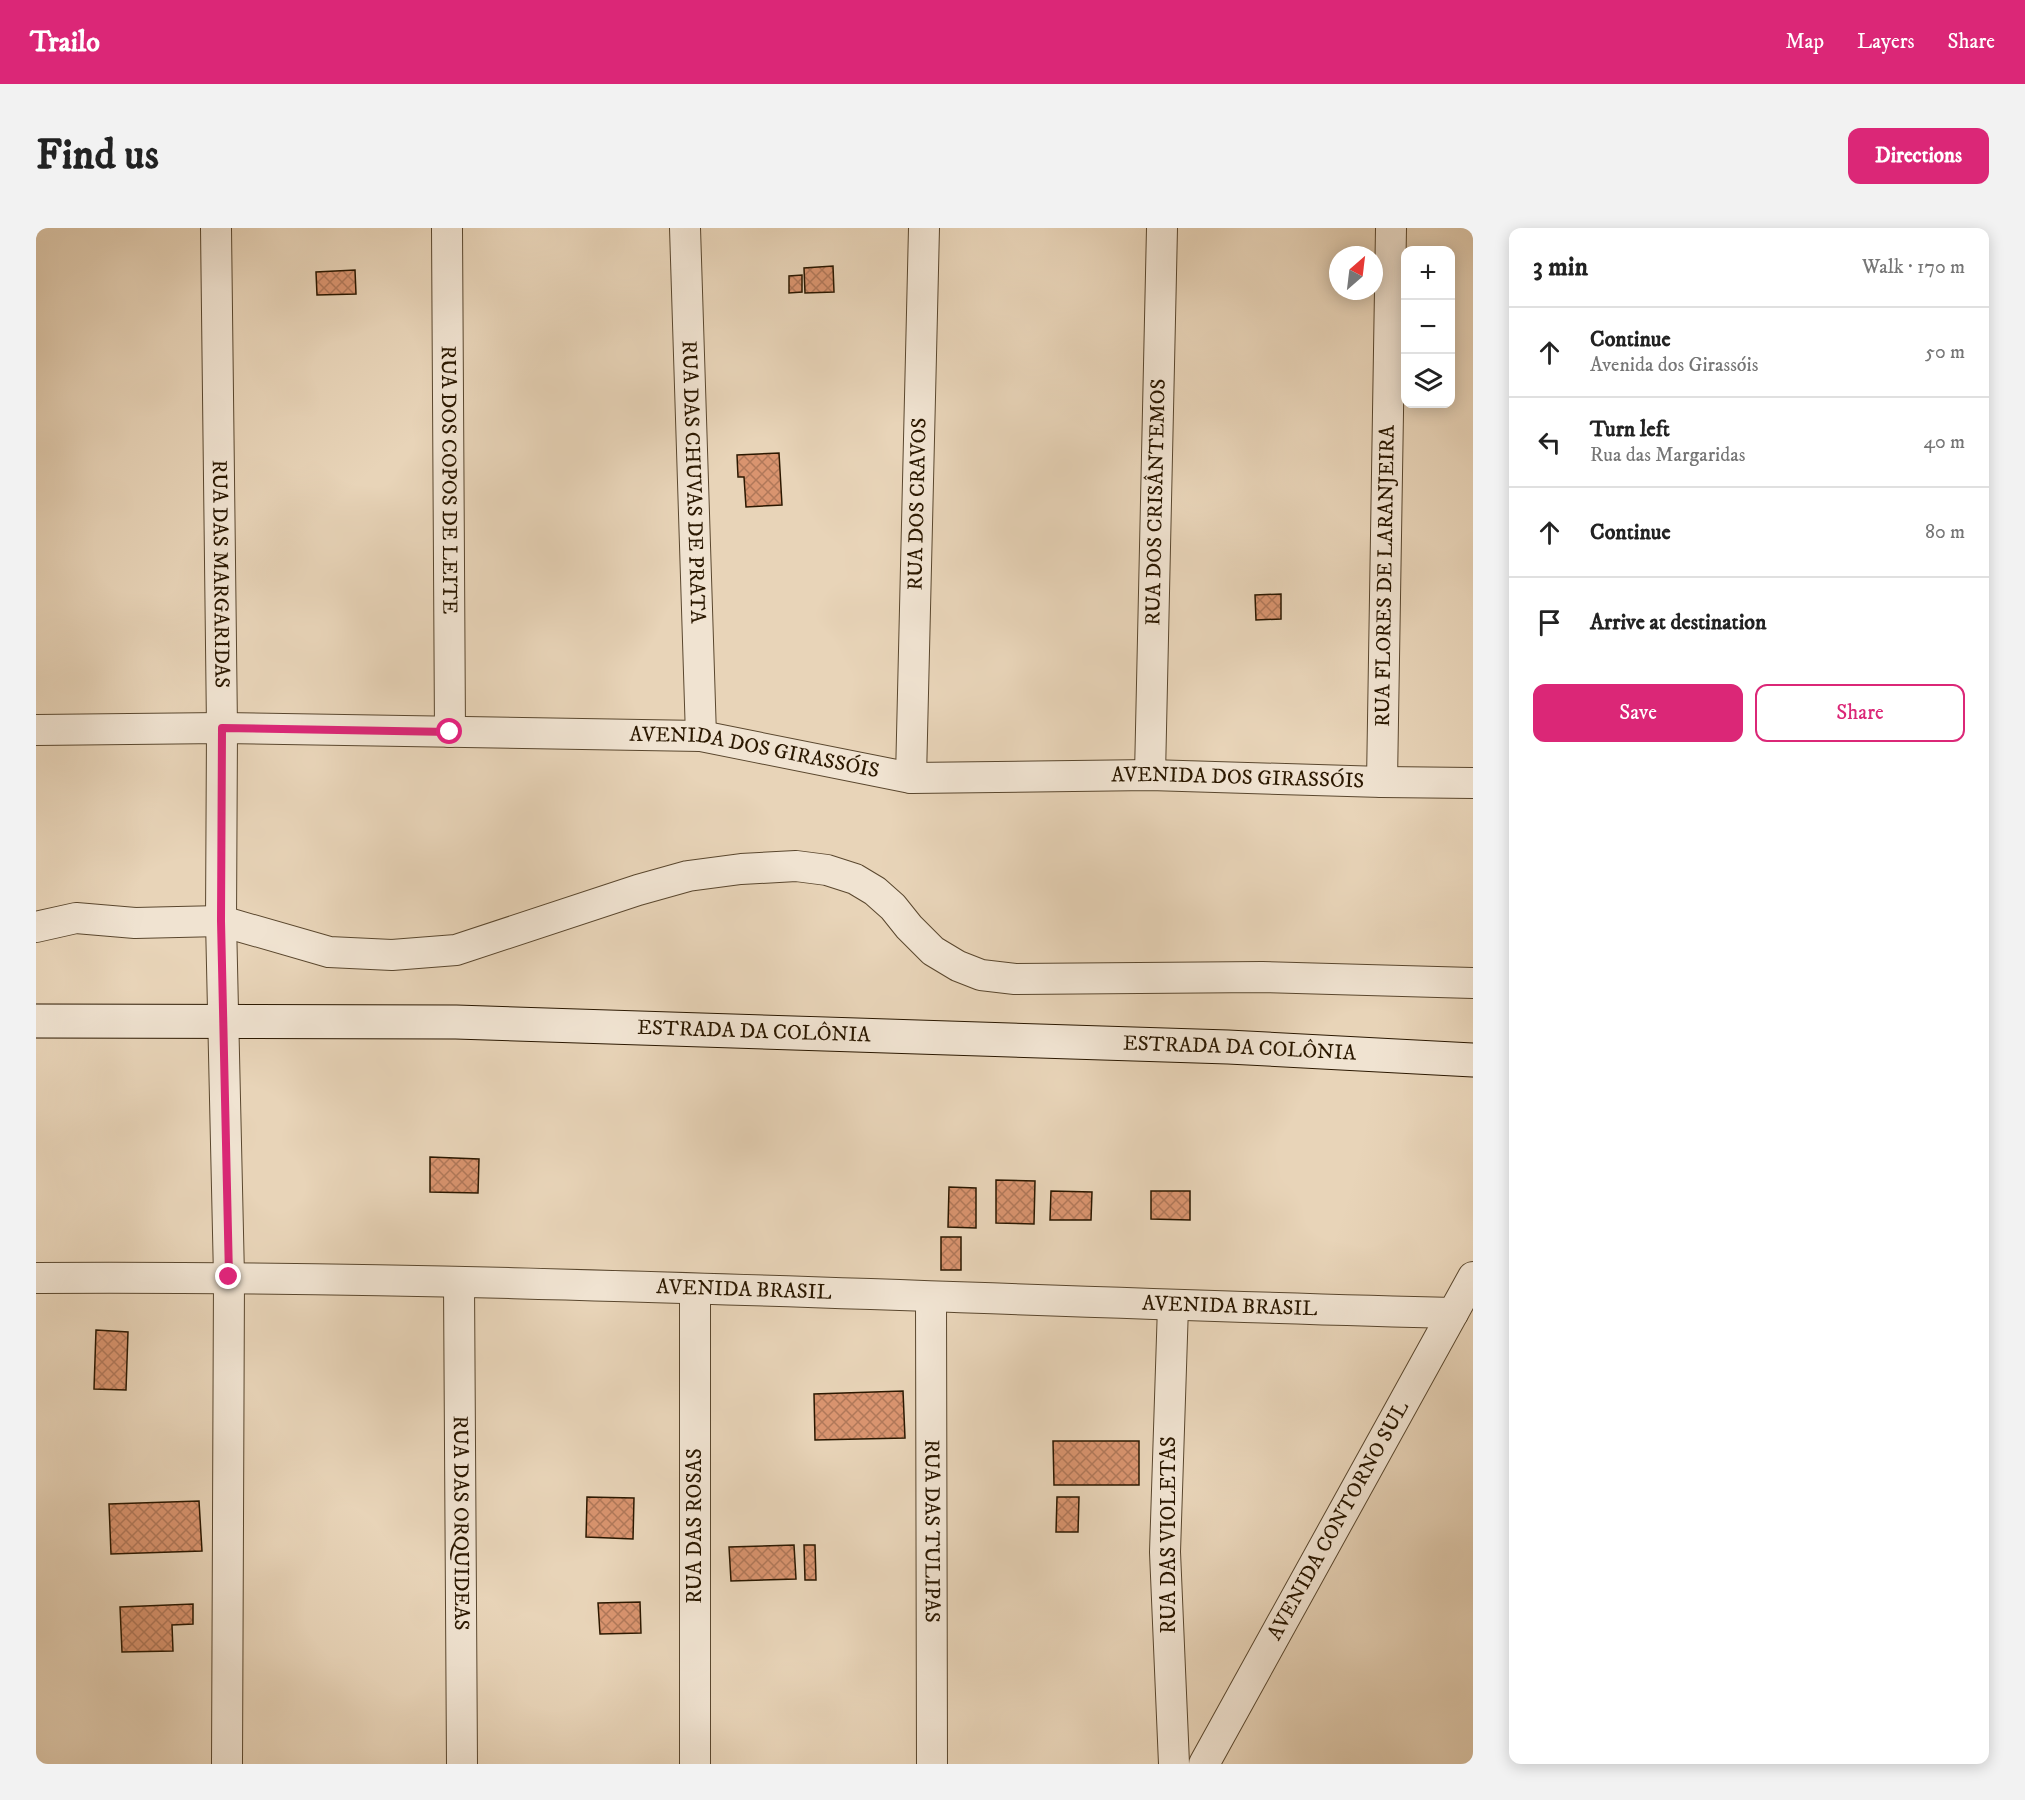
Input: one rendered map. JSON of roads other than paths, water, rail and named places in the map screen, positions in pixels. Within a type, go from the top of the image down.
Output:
[{"type":"main road","name":"ESTRADA DA COLÔNIA","points":[[36,1022],[456,1022],[1216,1046],[1473,1060]]},
{"type":"street","name":"RUA DAS MARGARIDAS","points":[[216,228],[222,728],[221,921],[229,1277],[226,1764]]},
{"type":"street","name":"RUA DOS COPOS DE LEITE","points":[[447,228],[450,732]]},
{"type":"street","name":"RUA DAS CHUVAS DE PRATA","points":[[685,228],[701,736]]},
{"type":"street","name":"RUA DOS CRAVOS","points":[[911,778],[924,228]]},
{"type":"street","name":"RUA DOS CRISÂNTEMOS","points":[[1150,775],[1162,228]]},
{"type":"street","name":"RUA FLORES DE LARANJEIRA","points":[[1382,782],[1391,228]]},
{"type":"street","name":"AVENIDA DOS GIRASSÓIS","points":[[36,730],[222,728],[701,736],[911,778],[1150,775],[1473,783]]},
{"type":"street","points":[[36,927],[76,918],[135,923],[221,921],[329,952],[392,954],[456,950],[638,890],[688,876],[741,869],[796,866],[827,870],[855,879],[875,891],[893,907],[933,951],[958,966],[981,975],[1015,979],[1262,977],[1473,983]]},
{"type":"street","name":"AVENIDA BRASIL","points":[[36,1278],[229,1277],[695,1288],[1173,1306],[1453,1313]]},
{"type":"street","name":"AVENIDA CONTORNO SUL","points":[[1204,1764],[1473,1277]]},
{"type":"street","name":"RUA DAS ORQUIDEAS","points":[[459,1283],[462,1764]]},
{"type":"street","name":"RUA DAS ROSAS","points":[[695,1288],[695,1764]]},
{"type":"street","name":"RUA DAS TULIPAS","points":[[930,1297],[932,1764]]},
{"type":"street","name":"RUA DAS VIOLETAS","points":[[1173,1306],[1165,1552],[1174,1764]]}]
